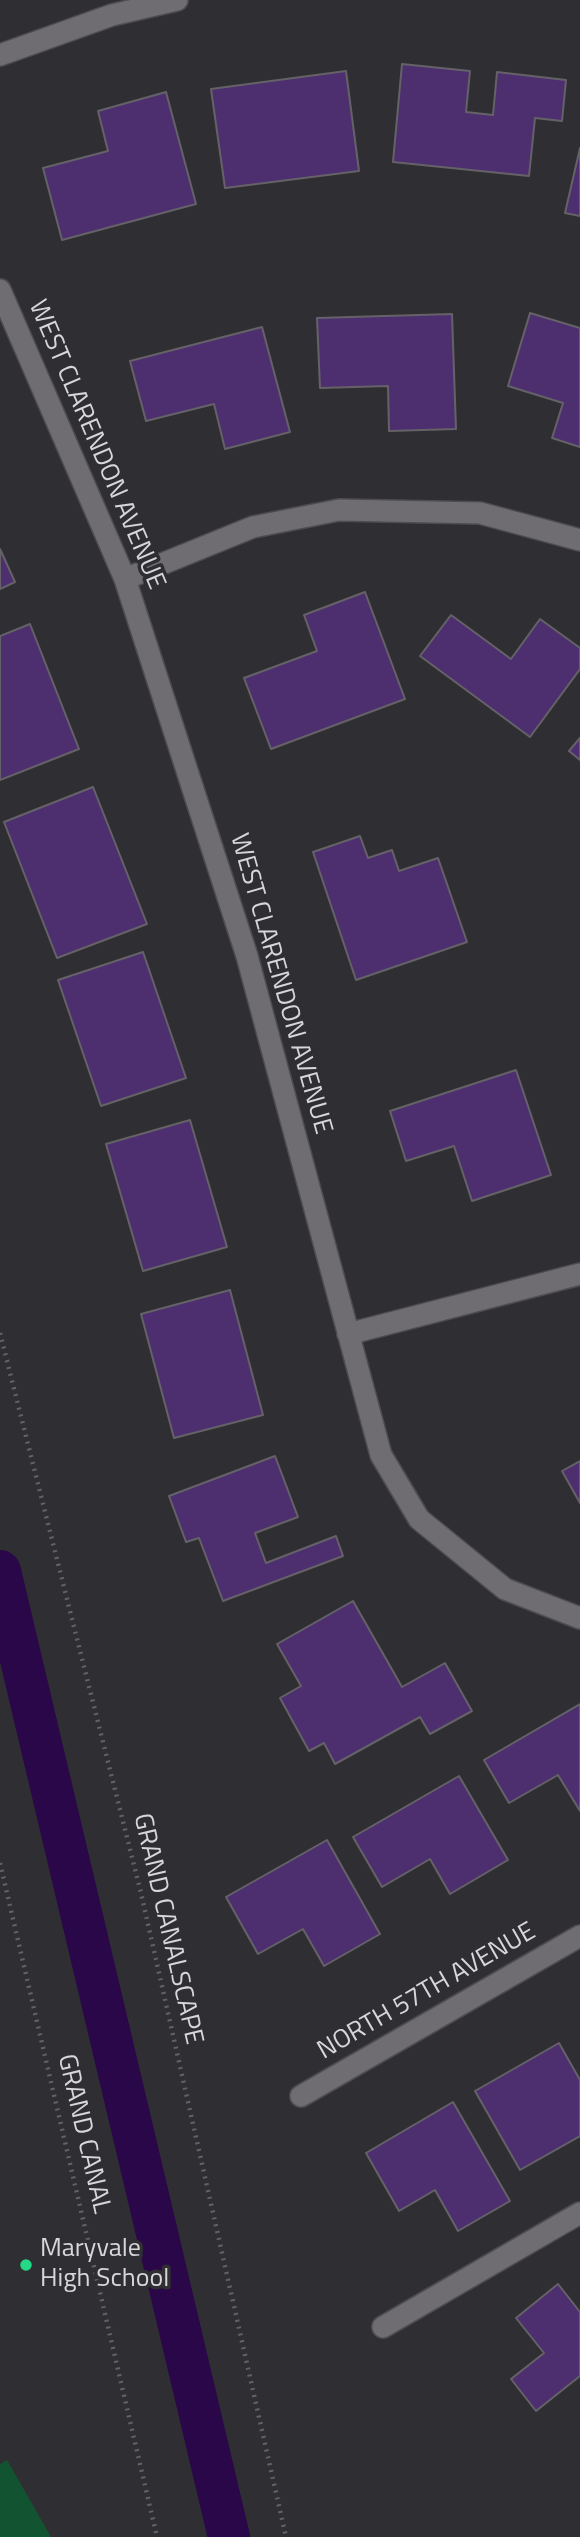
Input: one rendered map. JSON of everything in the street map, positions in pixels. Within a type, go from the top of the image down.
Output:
[{"type":"street","points":[[0,55],[112,15],[177,0]]},
{"type":"street","name":"WEST CLARENDON AVENUE","points":[[0,290],[125,579],[247,956],[381,1455],[419,1519],[505,1589],[580,1618]]},
{"type":"street","points":[[125,579],[253,527],[339,510],[480,513],[580,540]]},
{"type":"street","points":[[348,1334],[580,1274]]},
{"type":"street","name":"NORTH 57TH AVENUE","points":[[301,2096],[580,1936]]},
{"type":"street","points":[[383,2327],[580,2213]]},
{"type":"path","name":"GRAND CANALSCAPE","points":[[0,1333],[141,1893],[286,2537]]},
{"type":"path","name":"GRAND CANAL","points":[[0,1863],[157,2537]]},
{"type":"green space","points":[[7,2460],[51,2537],[0,2537],[0,2464]]},
{"type":"building","points":[[402,64],[470,71],[466,112],[493,115],[497,72],[566,80],[562,121],[535,118],[529,176],[393,162]]},
{"type":"building","points":[[346,71],[359,171],[225,188],[211,89]]},
{"type":"building","points":[[166,92],[196,204],[62,240],[43,168],[108,151],[98,111]]},
{"type":"building","points":[[580,148],[580,216],[565,213]]},
{"type":"building","points":[[530,313],[580,328],[580,447],[552,438],[563,403],[508,386]]},
{"type":"building","points":[[452,314],[456,429],[389,431],[388,386],[320,388],[317,318]]},
{"type":"building","points":[[262,327],[290,432],[225,449],[214,404],[146,421],[130,361]]},
{"type":"building","points":[[0,549],[15,582],[0,589]]},
{"type":"building","points":[[365,592],[405,699],[271,749],[244,678],[317,651],[304,615]]},
{"type":"building","points":[[451,615],[511,659],[540,619],[580,648],[580,669],[530,737],[420,656]]},
{"type":"building","points":[[30,624],[79,749],[0,780],[0,636]]},
{"type":"building","points":[[580,738],[580,760],[569,751]]},
{"type":"building","points":[[93,787],[147,924],[57,958],[4,822]]},
{"type":"building","points":[[360,836],[368,858],[392,850],[399,871],[438,858],[467,942],[356,980],[313,852]]},
{"type":"building","points":[[143,952],[186,1078],[101,1106],[58,980]]},
{"type":"building","points":[[516,1070],[551,1175],[472,1201],[454,1146],[406,1161],[390,1111]]},
{"type":"building","points":[[190,1120],[227,1247],[143,1271],[106,1144]]},
{"type":"building","points":[[230,1290],[263,1415],[174,1438],[141,1314]]},
{"type":"building","points":[[275,1456],[298,1517],[255,1533],[266,1563],[336,1536],[343,1556],[223,1601],[199,1538],[186,1542],[169,1496]]},
{"type":"building","points":[[580,1461],[580,1503],[562,1471]]},
{"type":"building","points":[[353,1601],[402,1687],[445,1663],[472,1711],[430,1734],[420,1717],[335,1764],[324,1743],[309,1751],[280,1698],[301,1686],[277,1644]]},
{"type":"building","points":[[580,1704],[580,1811],[558,1775],[509,1803],[484,1760]]},
{"type":"building","points":[[459,1776],[508,1860],[450,1894],[430,1859],[382,1887],[353,1837]]},
{"type":"building","points":[[327,1840],[380,1934],[324,1966],[303,1929],[258,1954],[226,1897]]},
{"type":"building","points":[[559,2043],[580,2080],[580,2136],[520,2170],[475,2091]]},
{"type":"building","points":[[453,2102],[510,2201],[458,2231],[435,2190],[399,2211],[366,2153]]},
{"type":"building","points":[[558,2284],[580,2312],[580,2376],[536,2411],[511,2379],[544,2353],[516,2318]]},
{"type":"waterway","points":[[0,1571],[229,2537]]},
{"type":"place","name":"Maryvale High School","points":[[26,2265]]}]
